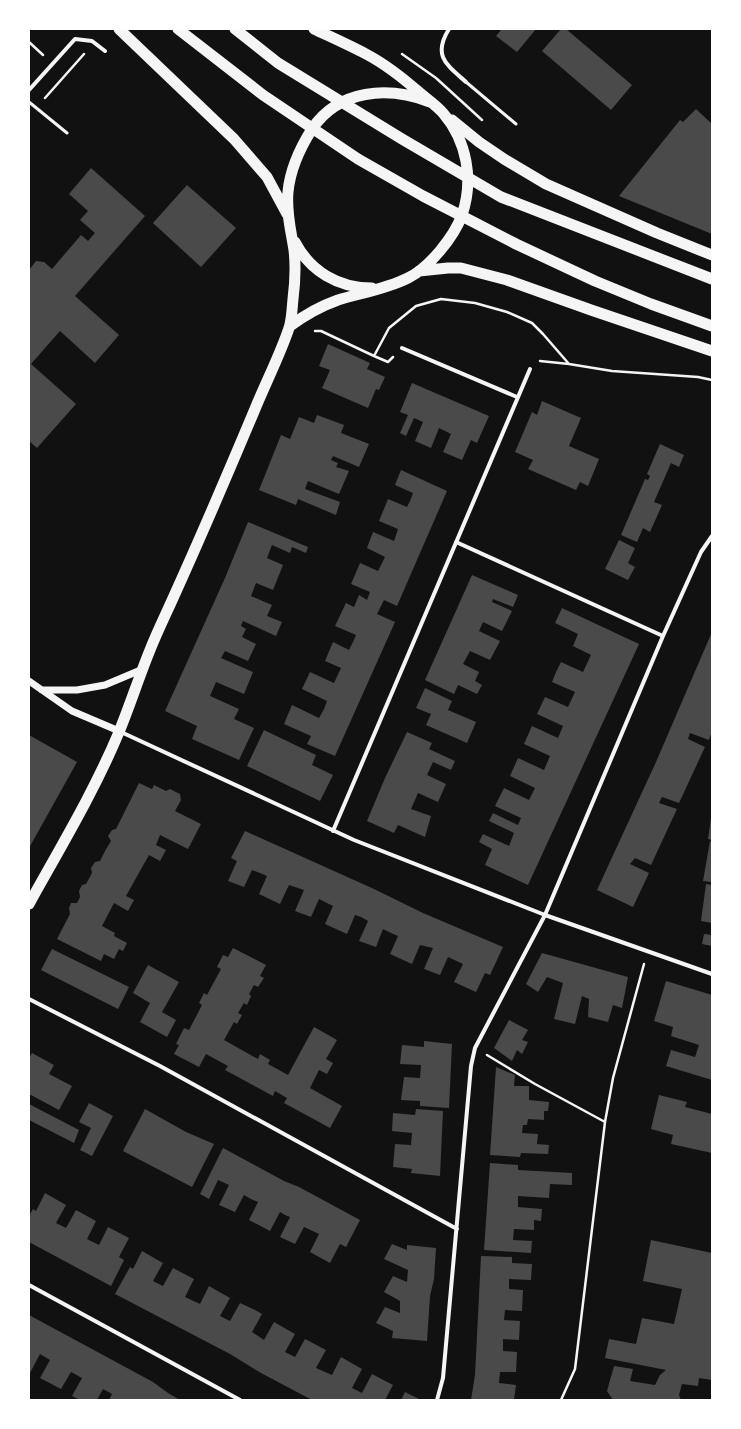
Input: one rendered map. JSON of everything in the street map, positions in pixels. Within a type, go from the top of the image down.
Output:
[{"type":"highway","points":[[119,29],[250,156],[267,177],[288,216]]},
{"type":"highway","points":[[178,29],[263,95],[358,159],[423,196],[516,244],[609,286],[651,304],[712,326]]},
{"type":"highway","points":[[235,29],[278,63],[402,139],[501,197],[712,279]]},
{"type":"highway","points":[[314,29],[367,54],[403,78],[479,142],[546,184],[657,233],[712,255]]},
{"type":"highway","points":[[29,904],[93,789],[119,731],[151,648],[213,508],[289,328],[296,270],[288,216],[288,194],[290,177],[304,142],[328,110],[360,95],[380,92],[396,93],[414,96],[430,102]]},
{"type":"highway","points":[[289,328],[307,314],[323,306],[408,278],[438,252],[455,231],[465,206],[468,193],[468,169],[456,133],[441,111]]},
{"type":"highway","points":[[292,235],[302,254],[312,266],[329,277],[346,284],[362,288],[382,287]]},
{"type":"highway","points":[[419,270],[461,268],[508,280],[712,352]]},
{"type":"street","points":[[449,29],[443,38],[441,54],[447,65],[466,82]]},
{"type":"street","points":[[29,90],[75,39],[92,41],[105,51]]},
{"type":"street","points":[[402,348],[517,397]]},
{"type":"street","points":[[333,831],[530,369]]},
{"type":"street","points":[[437,1400],[443,1378],[471,1066],[475,1048],[545,915],[700,552],[712,536]]},
{"type":"street","points":[[456,542],[663,636]]},
{"type":"street","points":[[42,690],[77,690],[105,685],[143,669]]},
{"type":"street","points":[[29,681],[72,711],[119,731],[333,831],[545,915],[712,974]]},
{"type":"street","points":[[29,999],[160,1066],[457,1229]]},
{"type":"street","points":[[29,1285],[240,1400]]},
{"type":"lane","points":[[466,82],[516,124]]},
{"type":"lane","points":[[29,102],[67,133]]},
{"type":"path","points":[[29,42],[52,64]]},
{"type":"path","points":[[398,52],[412,60],[436,78],[486,124]]},
{"type":"path","points":[[44,98],[85,54]]},
{"type":"path","points":[[374,356],[389,328],[416,306],[442,299],[475,304],[507,312],[532,323],[569,364]]},
{"type":"path","points":[[289,328],[321,331],[388,362],[402,348]]},
{"type":"path","points":[[530,369],[541,360],[612,371],[698,377],[712,380]]},
{"type":"path","points":[[561,1400],[575,1369],[605,1122],[619,1055],[648,952]]},
{"type":"path","points":[[475,1048],[535,1084],[605,1122]]},
{"type":"building","points":[[502,29],[536,29],[517,52],[496,36]]},
{"type":"building","points":[[561,29],[566,29],[632,85],[611,110],[542,51]]},
{"type":"building","points":[[696,109],[712,124],[712,234],[619,196],[680,120],[683,122]]},
{"type":"building","points":[[91,168],[145,216],[75,296],[119,335],[95,363],[60,331],[31,364],[76,404],[37,448],[29,441],[29,270],[36,261],[44,262],[52,269],[81,235],[88,241],[95,233],[80,220],[88,211],[69,194]]},
{"type":"building","points":[[187,185],[236,228],[201,267],[153,223]]},
{"type":"building","points":[[328,344],[370,363],[367,369],[385,377],[379,390],[376,389],[368,408],[322,388],[330,370],[319,366]]},
{"type":"building","points":[[412,383],[489,416],[477,443],[471,440],[462,460],[443,452],[451,434],[439,428],[431,448],[415,441],[423,422],[414,418],[406,436],[400,433],[408,415],[400,412]]},
{"type":"building","points":[[542,401],[581,418],[569,446],[599,459],[588,486],[580,482],[576,490],[528,469],[533,460],[515,452],[532,412],[537,415]]},
{"type":"building","points":[[317,415],[344,425],[341,433],[369,444],[359,467],[333,456],[331,460],[338,463],[336,467],[349,471],[339,494],[308,481],[305,489],[340,502],[336,515],[298,499],[296,505],[259,490],[281,435],[290,439],[299,417],[314,423]]},
{"type":"building","points":[[660,444],[684,455],[679,467],[671,463],[654,502],[662,505],[650,532],[643,528],[637,542],[621,535],[645,479],[648,480],[650,476],[647,474]]},
{"type":"building","points":[[401,470],[447,491],[397,606],[384,600],[377,614],[395,622],[335,756],[307,744],[311,736],[284,724],[292,705],[319,718],[324,709],[327,701],[302,689],[310,672],[334,683],[341,668],[325,661],[333,642],[349,650],[353,642],[356,635],[335,626],[346,603],[354,607],[359,595],[367,600],[370,592],[351,584],[360,563],[378,571],[385,557],[367,548],[373,532],[394,541],[398,529],[379,521],[388,499],[407,507],[410,501],[413,493],[395,485]]},
{"type":"building","points":[[248,522],[308,547],[306,553],[292,547],[290,553],[272,545],[267,558],[283,565],[273,590],[256,583],[251,596],[272,605],[267,616],[282,622],[276,636],[243,621],[241,626],[246,629],[242,637],[256,644],[248,661],[225,651],[221,658],[253,672],[244,694],[216,682],[210,696],[239,709],[234,719],[254,728],[239,760],[192,739],[197,726],[165,711],[225,578]]},
{"type":"building","points":[[619,540],[635,548],[628,563],[635,567],[628,580],[605,569]]},
{"type":"building","points":[[472,575],[518,595],[513,607],[493,599],[492,602],[512,611],[502,631],[483,622],[479,631],[500,641],[490,660],[470,651],[463,664],[479,672],[475,681],[482,685],[477,694],[458,685],[454,694],[425,680]]},
{"type":"building","points":[[562,608],[639,644],[528,885],[485,865],[492,849],[479,842],[483,834],[509,846],[514,833],[489,821],[493,813],[518,825],[521,818],[495,806],[504,788],[529,800],[535,788],[510,776],[518,758],[544,770],[550,756],[524,744],[532,726],[558,738],[563,726],[537,714],[545,697],[568,707],[575,692],[552,682],[556,672],[561,662],[583,672],[591,655],[573,646],[578,634],[555,623]]},
{"type":"building","points":[[712,632],[712,731],[709,740],[690,733],[688,739],[705,747],[679,803],[662,797],[659,803],[677,809],[651,865],[635,858],[630,864],[649,873],[633,907],[597,890],[656,762]]},
{"type":"building","points":[[425,688],[452,701],[448,710],[476,722],[467,743],[426,725],[431,714],[416,708]]},
{"type":"building","points":[[264,730],[316,755],[312,765],[333,775],[320,801],[247,766]]},
{"type":"building","points":[[407,732],[432,743],[429,749],[455,761],[451,770],[433,762],[427,775],[446,784],[438,802],[418,793],[411,809],[431,816],[425,837],[398,825],[394,833],[367,821],[385,778]]},
{"type":"building","points":[[29,735],[77,762],[29,848]]},
{"type":"building","points":[[139,783],[152,789],[154,785],[166,791],[170,789],[180,794],[181,800],[175,811],[201,824],[188,849],[160,835],[156,845],[166,850],[160,861],[149,855],[126,896],[134,900],[128,911],[114,903],[102,926],[115,933],[114,936],[127,943],[123,951],[119,949],[114,959],[104,954],[101,961],[57,939],[70,914],[69,908],[71,903],[77,903],[80,897],[79,891],[82,885],[86,884],[92,873],[91,868],[95,862],[100,861],[111,841],[108,836],[112,830],[116,829]]},
{"type":"building","points":[[712,818],[712,840],[708,839]]},
{"type":"building","points":[[245,831],[374,889],[423,913],[503,947],[490,975],[485,973],[476,992],[454,982],[463,964],[448,957],[440,975],[424,969],[433,948],[420,945],[412,964],[390,954],[398,936],[383,929],[376,947],[359,941],[368,921],[361,917],[355,915],[347,934],[325,924],[333,906],[319,899],[311,917],[295,911],[304,890],[289,885],[280,904],[259,894],[267,876],[252,870],[244,887],[228,881],[237,861],[231,858]]},
{"type":"building","points":[[710,841],[712,842],[712,882],[703,881]]},
{"type":"building","points":[[706,884],[712,885],[712,923],[701,921]]},
{"type":"building","points":[[704,934],[712,935],[712,946],[702,944]]},
{"type":"building","points":[[233,948],[266,965],[260,976],[264,978],[258,987],[254,985],[249,994],[251,996],[247,1005],[244,1003],[238,1013],[242,1015],[237,1024],[234,1022],[224,1040],[258,1059],[260,1054],[270,1060],[268,1064],[288,1075],[314,1027],[337,1040],[326,1059],[333,1063],[327,1074],[319,1070],[310,1088],[342,1106],[330,1128],[284,1103],[287,1098],[275,1091],[273,1096],[225,1070],[228,1066],[206,1054],[199,1067],[174,1054],[179,1045],[176,1044],[184,1028],[189,1030],[202,1005],[199,1003],[204,993],[207,995],[221,969],[217,967],[223,955],[228,957]]},
{"type":"building","points":[[52,949],[129,987],[118,1009],[41,970]]},
{"type":"building","points":[[542,953],[628,977],[622,1008],[613,1005],[608,1022],[588,1017],[589,999],[582,996],[575,1024],[554,1019],[563,983],[547,977],[538,992],[526,984]]},
{"type":"building","points":[[148,965],[179,982],[162,1012],[176,1020],[167,1037],[140,1022],[150,1003],[133,993]]},
{"type":"building","points":[[666,981],[712,995],[712,1080],[666,1066],[671,1050],[695,1057],[699,1045],[671,1036],[673,1027],[654,1021]]},
{"type":"building","points":[[509,1020],[528,1030],[522,1040],[528,1042],[522,1054],[517,1050],[512,1061],[494,1048]]},
{"type":"building","points":[[424,1041],[452,1044],[449,1108],[420,1106],[420,1101],[401,1100],[404,1077],[420,1078],[421,1065],[400,1064],[402,1045],[424,1047]]},
{"type":"building","points":[[32,1053],[54,1065],[49,1074],[72,1086],[59,1110],[29,1094],[29,1058]]},
{"type":"building","points":[[496,1067],[515,1075],[514,1086],[529,1086],[529,1100],[549,1102],[548,1111],[544,1111],[544,1120],[528,1119],[527,1125],[523,1125],[522,1133],[538,1134],[537,1144],[549,1145],[548,1154],[521,1153],[520,1157],[490,1155]]},
{"type":"building","points":[[659,1095],[687,1102],[685,1107],[712,1114],[712,1153],[671,1144],[673,1135],[651,1129]]},
{"type":"building","points":[[89,1103],[113,1116],[92,1156],[80,1150],[91,1128],[79,1122]]},
{"type":"building","points":[[29,1104],[79,1130],[74,1143],[29,1120]]},
{"type":"building","points":[[145,1109],[186,1132],[214,1144],[192,1187],[123,1151]]},
{"type":"building","points":[[416,1109],[443,1111],[440,1176],[411,1173],[412,1169],[393,1167],[395,1144],[411,1145],[412,1133],[392,1131],[393,1113],[415,1115]]},
{"type":"building","points":[[223,1148],[360,1220],[346,1247],[340,1244],[330,1263],[310,1252],[319,1234],[304,1227],[295,1244],[280,1237],[290,1217],[280,1212],[270,1231],[249,1220],[258,1202],[244,1195],[235,1212],[219,1205],[229,1185],[218,1180],[209,1199],[200,1194]]},
{"type":"building","points":[[490,1163],[518,1165],[518,1170],[572,1173],[572,1185],[550,1184],[549,1198],[518,1196],[518,1207],[542,1209],[541,1221],[534,1220],[534,1230],[514,1229],[513,1240],[532,1241],[531,1253],[484,1250]]},
{"type":"building","points":[[45,1193],[66,1205],[56,1223],[66,1228],[76,1210],[96,1221],[87,1239],[99,1245],[108,1227],[129,1238],[119,1257],[124,1260],[111,1286],[29,1242],[29,1216],[33,1209],[36,1211]]},
{"type":"building","points":[[651,1240],[712,1253],[712,1380],[699,1378],[698,1386],[682,1384],[679,1395],[681,1400],[613,1400],[607,1391],[614,1366],[633,1369],[630,1381],[655,1385],[660,1375],[666,1370],[605,1358],[609,1339],[636,1344],[642,1318],[674,1324],[682,1289],[643,1281]]},
{"type":"building","points":[[392,1244],[407,1250],[407,1245],[436,1248],[434,1279],[430,1296],[427,1341],[392,1338],[393,1331],[376,1323],[385,1307],[400,1313],[400,1301],[384,1292],[393,1276],[407,1282],[408,1270],[384,1259]]},
{"type":"building","points":[[142,1251],[163,1263],[153,1281],[163,1286],[173,1268],[194,1279],[185,1297],[200,1304],[209,1286],[230,1298],[220,1316],[230,1321],[240,1303],[255,1310],[262,1314],[252,1332],[264,1340],[274,1322],[295,1334],[285,1352],[295,1357],[305,1339],[326,1350],[316,1368],[332,1375],[341,1357],[362,1369],[352,1388],[362,1393],[372,1374],[393,1385],[385,1400],[312,1400],[261,1373],[230,1354],[115,1294],[130,1267],[133,1269]]},
{"type":"building","points":[[481,1256],[512,1257],[512,1263],[532,1264],[531,1280],[509,1279],[509,1289],[523,1290],[522,1311],[505,1310],[504,1320],[520,1321],[519,1340],[503,1339],[503,1351],[517,1352],[516,1372],[500,1372],[499,1383],[516,1385],[514,1400],[471,1400],[475,1375]]},
{"type":"building","points":[[29,1315],[153,1382],[180,1400],[109,1400],[112,1394],[103,1389],[97,1400],[80,1400],[72,1396],[82,1378],[71,1372],[61,1389],[40,1378],[50,1360],[40,1354],[30,1373]]},
{"type":"building","points":[[405,1392],[421,1400],[401,1400]]}]
